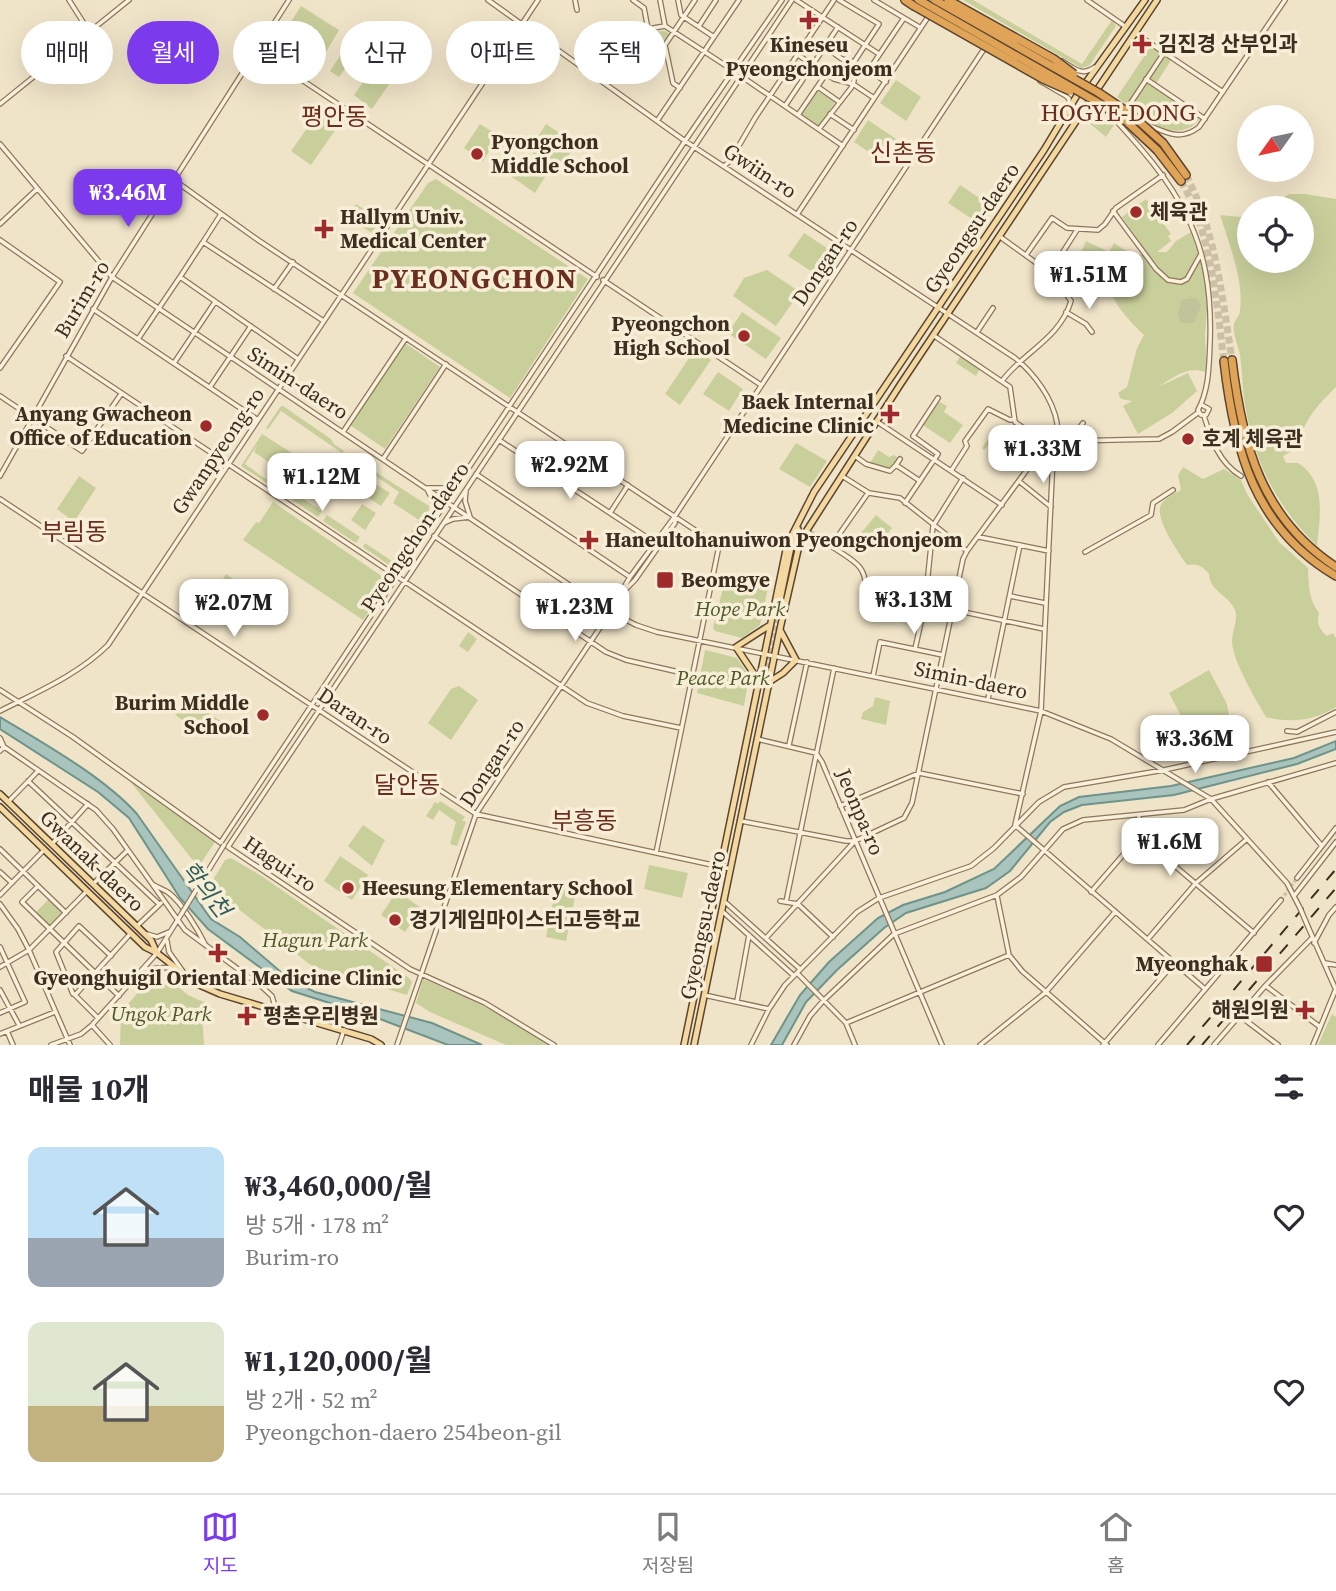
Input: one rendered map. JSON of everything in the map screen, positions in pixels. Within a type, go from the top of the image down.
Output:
[{"type":"highway","points":[[904,0],[916,2],[1103,105],[1126,121],[1183,178],[1163,143],[1132,115],[935,0]]},
{"type":"highway","points":[[951,0],[1054,59],[1094,95]]},
{"type":"highway","points":[[1228,361],[1231,415],[1259,478],[1282,516],[1299,537],[1336,567]]},
{"type":"highway","points":[[1242,443],[1251,481],[1278,526],[1296,546],[1336,576]]},
{"type":"main road","name":"Gyeongsu-daero","points":[[743,812],[765,654],[787,545],[814,492],[1081,90],[1144,0]]},
{"type":"main road","name":"Gyeongsu-daero","points":[[694,1045],[774,656],[798,550],[806,531],[853,455],[1157,0]]},
{"type":"main road","name":"Gyeongsu-daero","points":[[828,474],[795,536],[778,615],[795,548],[804,529],[839,478]]},
{"type":"main road","points":[[761,687],[736,648],[770,625]]},
{"type":"main road","points":[[769,682],[796,660],[780,629]]},
{"type":"main road","name":"Gyeongsu-daero","points":[[684,1045],[761,687]]},
{"type":"main road","name":"Gwanak-daero","points":[[0,794],[151,940],[157,953]]},
{"type":"main road","name":"Gwanak-daero","points":[[1,809],[145,947],[157,953],[195,983],[344,1030],[382,1045]]},
{"type":"street","points":[[69,0],[82,21]]},
{"type":"street","points":[[104,21],[129,0]]},
{"type":"street","name":"Burim-ro","points":[[276,21],[289,0]]},
{"type":"street","name":"Gwiin-ro","points":[[488,0],[515,21]]},
{"type":"street","name":"Gwanpyeong-ro","points":[[525,21],[538,0]]},
{"type":"street","points":[[575,0],[576,9]]},
{"type":"street","points":[[633,0],[644,8],[646,21]]},
{"type":"street","points":[[660,0],[664,21]]},
{"type":"street","points":[[678,0],[681,15],[714,37]]},
{"type":"street","points":[[680,88],[673,83],[666,45],[695,0]]},
{"type":"street","points":[[699,26],[716,0]]},
{"type":"street","points":[[657,121],[739,0]]},
{"type":"street","name":"Pyeongchon-daero","points":[[224,845],[447,501],[685,141],[782,0]]},
{"type":"street","points":[[794,0],[879,54]]},
{"type":"street","name":"Pyeongchon-daero","points":[[224,845],[319,711],[603,280],[794,0]]},
{"type":"street","points":[[724,166],[730,161],[834,0]]},
{"type":"street","points":[[819,129],[853,84],[854,62],[878,24],[839,0]]},
{"type":"street","points":[[874,0],[921,28]]},
{"type":"street","points":[[904,0],[928,17],[1066,96],[1069,104],[1062,120]]},
{"type":"street","points":[[926,0],[1034,59],[1081,90]]},
{"type":"street","points":[[951,0],[1085,73],[1098,65]]},
{"type":"street","points":[[1087,0],[1126,27]]},
{"type":"street","points":[[916,2],[1094,95],[1123,115],[1176,136],[1193,131],[1205,119],[1285,0]]},
{"type":"street","points":[[1098,7],[1101,2]]},
{"type":"street","points":[[797,214],[928,17]]},
{"type":"street","points":[[886,82],[874,74],[873,64],[904,18]]},
{"type":"street","points":[[766,24],[773,29]]},
{"type":"street","name":"Dongan-ro","points":[[397,1045],[476,814],[622,594],[630,577],[675,516],[999,25]]},
{"type":"street","points":[[666,27],[734,71]]},
{"type":"street","points":[[785,106],[838,27]]},
{"type":"street","points":[[1135,33],[1223,92]]},
{"type":"street","points":[[825,47],[842,59],[854,62]]},
{"type":"street","name":"Gwiin-ro","points":[[560,53],[685,141],[977,332],[1020,362],[1041,388],[1052,407],[1057,425],[1041,711],[1015,825]]},
{"type":"street","points":[[1123,115],[1164,53]]},
{"type":"street","points":[[798,55],[840,82],[853,84],[874,99]]},
{"type":"street","points":[[1034,59],[1060,60]]},
{"type":"street","points":[[799,115],[826,74]]},
{"type":"street","points":[[741,76],[843,146]]},
{"type":"street","points":[[1146,79],[1205,119]]},
{"type":"street","points":[[0,104],[25,84]]},
{"type":"street","name":"Burim-ro","points":[[0,476],[112,277],[235,84]]},
{"type":"street","points":[[308,84],[597,277]]},
{"type":"street","name":"Gwanpyeong-ro","points":[[0,711],[90,662],[108,645],[482,84]]},
{"type":"street","points":[[818,87],[838,101]]},
{"type":"street","points":[[766,938],[855,841],[904,818],[912,803],[919,773],[963,559],[1046,444],[1158,439],[1199,412],[1202,405],[1208,381],[1211,319],[1201,254],[1187,214],[1163,175],[1094,95]]},
{"type":"street","points":[[1103,105],[1115,110]]},
{"type":"street","points":[[704,114],[712,118]]},
{"type":"street","points":[[830,114],[854,130]]},
{"type":"street","name":"Simin-daero","points":[[0,144],[112,277],[610,612],[657,632],[1041,711],[1093,730],[1209,798]]},
{"type":"street","points":[[1026,255],[1052,218],[1067,228],[1091,231],[1100,229],[1113,211],[1163,175]]},
{"type":"street","points":[[174,180],[719,546],[656,853]]},
{"type":"street","points":[[0,224],[37,189]]},
{"type":"street","points":[[1113,211],[1156,269],[1168,280],[1181,282],[1187,279],[1201,254]]},
{"type":"street","points":[[138,339],[221,214]]},
{"type":"street","points":[[1050,272],[1077,229]]},
{"type":"street","points":[[999,236],[1050,272],[1069,298],[1070,304],[1044,342],[1014,365],[1002,381]]},
{"type":"street","points":[[0,240],[60,282],[0,368]]},
{"type":"street","points":[[203,242],[323,320]]},
{"type":"street","points":[[274,289],[293,262]]},
{"type":"street","points":[[180,277],[298,359]]},
{"type":"street","points":[[603,280],[761,386]]},
{"type":"street","points":[[174,363],[215,302]]},
{"type":"street","points":[[977,332],[993,308]]},
{"type":"street","points":[[93,309],[258,420]]},
{"type":"street","points":[[1066,312],[1086,324],[1092,332]]},
{"type":"street","points":[[210,387],[251,327]]},
{"type":"street","points":[[933,335],[1013,391],[1014,419],[1022,427],[1056,442]]},
{"type":"street","points":[[343,432],[407,337]]},
{"type":"street","points":[[66,356],[587,703],[609,712],[681,728]]},
{"type":"street","points":[[383,459],[446,364]]},
{"type":"street","points":[[0,396],[82,451],[121,394]]},
{"type":"street","points":[[905,503],[938,454],[913,436],[938,398]]},
{"type":"street","points":[[1202,405],[1209,410],[1204,416]]},
{"type":"street","points":[[951,471],[967,446],[965,441],[988,409],[1010,420],[1014,419]]},
{"type":"street","points":[[1199,412],[1204,416],[1223,461],[1230,470],[1241,476]]},
{"type":"street","points":[[876,421],[1002,505]]},
{"type":"street","points":[[1069,441],[1083,423]]},
{"type":"street","points":[[499,440],[654,542]]},
{"type":"street","points":[[549,472],[567,444]]},
{"type":"street","points":[[853,455],[866,464],[890,471],[900,459]]},
{"type":"street","points":[[896,465],[920,481]]},
{"type":"street","points":[[476,474],[630,577]]},
{"type":"street","points":[[839,478],[868,493],[896,496],[967,551]]},
{"type":"street","points":[[915,649],[925,606],[933,526],[963,478]]},
{"type":"street","points":[[1019,482],[1051,507]]},
{"type":"street","points":[[435,520],[436,506],[426,488],[447,488],[459,484]]},
{"type":"street","points":[[610,513],[629,485]]},
{"type":"street","points":[[442,524],[453,519],[470,517],[465,501],[466,488]]},
{"type":"street","points":[[1085,552],[1151,515],[1153,503],[1173,489]]},
{"type":"street","points":[[831,546],[868,493]]},
{"type":"street","name":"Daran-ro","points":[[0,499],[476,814],[731,869]]},
{"type":"street","name":"Dongan-ro","points":[[622,594],[675,523],[675,516]]},
{"type":"street","points":[[806,531],[860,567],[867,579],[865,595],[953,609],[1044,629]]},
{"type":"street","points":[[434,536],[606,652],[626,660],[692,675]]},
{"type":"street","points":[[978,537],[1049,551]]},
{"type":"street","points":[[988,699],[1020,545]]},
{"type":"street","points":[[1010,596],[1046,603]]},
{"type":"street","points":[[873,676],[880,642],[943,655]]},
{"type":"street","points":[[789,746],[807,662]]},
{"type":"street","points":[[833,937],[798,904],[783,902],[834,668]]},
{"type":"street","name":"Hagui-ro","points":[[0,690],[73,737],[224,845],[422,976],[485,1003],[554,1045]]},
{"type":"street","points":[[1287,730],[1297,732],[1336,712]]},
{"type":"street","points":[[751,1045],[769,1009],[797,973],[857,912],[880,900],[971,866],[994,848],[1039,802],[1064,787],[1164,770],[1336,732]]},
{"type":"street","points":[[0,738],[0,751]]},
{"type":"street","name":"Jeonpa-ro","points":[[757,739],[816,753],[894,933]]},
{"type":"street","points":[[2,745],[104,818],[185,930],[261,986],[272,996],[276,1010]]},
{"type":"street","points":[[793,1045],[810,1016],[823,1001],[894,933],[997,895],[1021,877],[1042,849],[1063,829],[1076,822],[1178,811],[1209,798],[1336,763]]},
{"type":"street","points":[[8,802],[38,771]]},
{"type":"street","points":[[839,806],[919,773],[1023,794]]},
{"type":"street","points":[[29,780],[159,904]]},
{"type":"street","points":[[1268,782],[1322,846]]},
{"type":"street","points":[[1209,798],[1287,883],[1336,990],[1313,1045]]},
{"type":"street","points":[[52,844],[88,804]]},
{"type":"street","points":[[1139,816],[1140,839],[1254,933]]},
{"type":"street","points":[[741,821],[855,841]]},
{"type":"street","points":[[1015,825],[1205,989]]},
{"type":"street","points":[[1297,878],[1336,828]]},
{"type":"street","points":[[1091,892],[1136,840],[1140,839]]},
{"type":"street","points":[[1147,940],[1196,883],[1247,839]]},
{"type":"street","points":[[1294,896],[1336,842]]},
{"type":"street","points":[[51,1045],[81,1034],[143,970],[157,953],[224,845]]},
{"type":"street","points":[[0,849],[66,913]]},
{"type":"street","points":[[0,895],[44,850]]},
{"type":"street","points":[[93,884],[128,850]]},
{"type":"street","points":[[0,872],[12,883]]},
{"type":"street","points":[[153,884],[169,893],[200,933],[206,946]]},
{"type":"street","points":[[38,886],[22,902],[119,996]]},
{"type":"street","points":[[0,967],[29,950],[87,891]]},
{"type":"street","points":[[997,895],[1009,955],[1021,971],[1105,1044],[1174,963]]},
{"type":"street","points":[[164,900],[140,929],[157,937],[171,931]]},
{"type":"street","points":[[724,901],[766,938],[846,1023],[855,1045]]},
{"type":"street","points":[[1158,1045],[1281,901]]},
{"type":"street","points":[[0,904],[29,950],[70,1045]]},
{"type":"street","points":[[1214,1045],[1266,985],[1313,941],[1336,907]]},
{"type":"street","points":[[722,911],[797,973]]},
{"type":"street","points":[[980,1045],[1046,992],[1115,912]]},
{"type":"street","points":[[98,1018],[73,993],[56,952],[79,926],[111,956]]},
{"type":"street","points":[[73,993],[76,994],[131,933]]},
{"type":"street","points":[[894,933],[942,1045]]},
{"type":"street","points":[[737,1001],[749,935]]},
{"type":"street","points":[[166,939],[170,952],[182,966],[185,975]]},
{"type":"street","points":[[0,947],[25,1002],[0,1013]]},
{"type":"street","points":[[846,1023],[1009,955]]},
{"type":"street","points":[[1323,962],[1336,965]]},
{"type":"street","points":[[143,970],[152,967],[175,967]]},
{"type":"street","points":[[43,984],[65,975]]},
{"type":"street","points":[[1266,985],[1320,1027]]},
{"type":"street","points":[[0,990],[20,1026]]},
{"type":"street","points":[[704,995],[769,1009]]},
{"type":"street","points":[[0,1034],[55,1012]]},
{"type":"street","points":[[1240,1016],[1278,1045]]},
{"type":"street","points":[[92,1024],[110,1045]]},
{"type":"street","points":[[339,1045],[344,1030]]},
{"type":"street","points":[[7,1031],[13,1045]]},
{"type":"street","points":[[1264,1045],[1267,1037]]},
{"type":"green space","points":[[963,0],[973,0],[1082,64],[1112,20],[1116,26],[1089,66],[1081,68]]},
{"type":"green space","points":[[301,6],[325,21],[292,21]]},
{"type":"green space","points":[[326,22],[339,30],[326,52]]},
{"type":"green space","points":[[1151,46],[1171,60],[1154,87],[1200,119],[1190,127],[1179,131],[1158,126],[1117,97]]},
{"type":"green space","points":[[340,56],[340,76],[330,71]]},
{"type":"green space","points":[[896,80],[921,97],[906,121],[880,103]]},
{"type":"green space","points":[[362,84],[389,84],[372,109],[354,95]]},
{"type":"green space","points":[[816,90],[835,102],[819,127],[800,115]]},
{"type":"green space","points":[[1089,110],[1114,125],[1106,137],[1083,118]]},
{"type":"green space","points":[[318,113],[338,126],[311,165],[291,151]]},
{"type":"green space","points":[[868,120],[896,139],[882,161],[854,142]]},
{"type":"green space","points":[[480,124],[499,136],[483,161],[464,148]]},
{"type":"green space","points":[[546,124],[576,144],[559,170],[529,151]]},
{"type":"green space","points":[[522,154],[548,172],[535,193],[509,175]]},
{"type":"green space","points":[[436,179],[588,279],[510,398],[353,293],[428,183]]},
{"type":"green space","points":[[960,185],[993,207],[981,225],[948,203]]},
{"type":"green space","points":[[1305,194],[1336,199],[1336,387],[1307,421],[1298,448],[1283,456],[1286,463],[1298,463],[1307,471],[1318,490],[1320,512],[1317,546],[1290,516],[1262,467],[1250,430],[1234,332],[1241,299],[1237,273],[1314,273],[1314,196],[1286,196]]},
{"type":"green space","points":[[1146,199],[1171,234],[1168,236],[1171,241],[1157,252],[1167,252],[1176,241],[1191,232],[1205,274],[1208,299],[1205,334],[1207,372],[1187,371],[1158,387],[1188,373],[1197,391],[1172,413],[1138,434],[1123,406],[1132,401],[1121,399],[1118,393],[1127,387],[1137,348],[1144,335],[1117,305],[1108,282],[1080,270],[1078,260],[1086,241],[1109,252],[1114,243],[1134,254],[1148,254],[1122,217]]},
{"type":"green space","points":[[356,204],[380,220],[372,233],[347,218]]},
{"type":"green space","points":[[1220,215],[1237,217],[1237,272],[1235,262]]},
{"type":"green space","points":[[804,233],[833,252],[817,275],[788,256]]},
{"type":"green space","points":[[767,270],[800,292],[776,326],[733,296],[744,278]]},
{"type":"green space","points":[[1181,300],[1198,300],[1201,306],[1194,323],[1181,323],[1178,314]]},
{"type":"green space","points":[[742,312],[781,338],[766,359],[728,333]]},
{"type":"green space","points":[[405,343],[440,367],[385,449],[350,425]]},
{"type":"green space","points":[[695,349],[711,360],[680,405],[665,394]]},
{"type":"green space","points":[[961,355],[981,367],[976,376],[956,363]]},
{"type":"green space","points":[[718,372],[743,389],[729,411],[703,394]]},
{"type":"green space","points":[[938,401],[947,406],[944,412],[963,425],[950,443],[921,424]]},
{"type":"green space","points":[[283,406],[344,451],[342,453],[281,411],[268,429],[266,428]]},
{"type":"green space","points":[[995,430],[1006,438],[998,450],[989,444],[984,450],[982,448]]},
{"type":"green space","points":[[262,434],[292,453],[280,470],[254,452],[257,445],[245,464],[273,484],[276,481],[322,511],[318,517],[241,466]]},
{"type":"green space","points":[[796,443],[827,461],[810,487],[779,469]]},
{"type":"green space","points":[[878,450],[889,457],[894,455],[899,459],[891,470],[870,463]]},
{"type":"green space","points":[[363,464],[429,506],[392,567],[363,547],[365,543],[392,561],[419,520],[393,503],[399,492],[361,466]]},
{"type":"green space","points":[[349,467],[357,472],[353,487],[336,476],[336,473]]},
{"type":"green space","points":[[1183,467],[1203,479],[1224,469],[1241,480],[1247,494],[1279,542],[1308,568],[1310,591],[1319,613],[1319,626],[1327,636],[1333,633],[1336,638],[1336,707],[1302,720],[1266,717],[1245,680],[1233,649],[1236,616],[1234,607],[1216,590],[1204,569],[1197,565],[1187,565],[1163,525],[1160,509],[1162,503],[1181,490],[1178,475]]},
{"type":"green space","points":[[79,476],[96,488],[74,522],[57,509]]},
{"type":"green space","points":[[363,476],[390,493],[381,506],[361,493]]},
{"type":"green space","points":[[273,502],[389,581],[363,620],[243,540]]},
{"type":"green space","points":[[362,504],[376,513],[365,530],[351,520]]},
{"type":"green space","points":[[327,515],[360,537],[356,543],[323,521]]},
{"type":"green space","points":[[876,515],[892,528],[877,547],[861,533]]},
{"type":"green space","points":[[226,574],[242,585],[237,593],[243,598],[240,602],[218,587]]},
{"type":"green space","name":"Hope Park","points":[[731,580],[768,588],[760,625],[742,638],[715,631],[713,628],[723,588],[729,589]]},
{"type":"green space","points":[[468,632],[477,639],[468,652],[459,646]]},
{"type":"green space","name":"Peace Park","points":[[705,650],[737,658],[749,676],[744,706],[697,693]]},
{"type":"green space","points":[[1209,670],[1227,704],[1229,715],[1191,735],[1169,693]]},
{"type":"green space","points":[[459,686],[478,700],[451,740],[428,723],[451,689]]},
{"type":"green space","points":[[875,697],[890,701],[886,725],[861,719],[863,712],[873,706]]},
{"type":"green space","points":[[187,698],[226,725],[226,730],[205,735],[175,715]]},
{"type":"green space","points":[[129,780],[215,842],[199,866],[191,858]]},
{"type":"green space","points":[[440,801],[465,817],[462,820],[466,822],[457,846],[450,844],[456,822],[439,810],[433,820],[426,816],[435,802],[438,804]]},
{"type":"green space","points":[[363,825],[385,840],[372,866],[348,846]]},
{"type":"green space","points":[[340,856],[368,875],[352,900],[324,881]]},
{"type":"green space","name":"Hagun Park","points":[[231,858],[260,875],[409,978],[412,982],[407,995],[312,966],[219,894],[210,885],[225,860]]},
{"type":"green space","points":[[649,865],[688,873],[682,898],[644,889]]},
{"type":"green space","points":[[556,887],[576,893],[566,941],[546,937]]},
{"type":"green space","points":[[397,891],[421,908],[405,932],[381,915]]},
{"type":"green space","points":[[49,899],[63,913],[50,927],[35,913]]},
{"type":"green space","name":"Ungok Park","points":[[155,973],[161,973],[188,995],[208,1004],[202,1013],[204,1045],[120,1045],[121,1012]]},
{"type":"green space","name":"Hagun Park","points":[[423,979],[489,1009],[552,1045],[506,1045],[430,1012],[416,1003]]},
{"type":"green space","points":[[1332,1014],[1336,1017],[1336,1045],[1318,1045]]},
{"type":"water","name":"학의천","points":[[0,717],[72,761],[123,800],[137,814],[211,919],[240,937],[289,979],[315,992],[432,1023],[482,1045],[448,1045],[380,1019],[292,991],[208,929],[180,898],[129,818],[98,792],[0,729]]},
{"type":"water","points":[[1336,741],[1336,749],[1297,764],[1174,795],[1082,805],[1064,812],[1050,822],[1010,871],[986,888],[906,913],[884,928],[806,1002],[782,1045],[771,1045],[800,995],[829,962],[878,918],[903,905],[945,892],[994,869],[1060,806],[1079,797],[1171,786],[1294,758]]},
{"type":"tunnel","points":[[1186,175],[1211,242],[1232,360]]},
{"type":"tunnel","points":[[1181,181],[1200,223],[1206,245],[1224,361]]},
{"type":"tunnel","points":[[761,689],[777,615]]},
{"type":"tunnel","points":[[1281,900],[1297,878]]},
{"type":"railway","points":[[1187,1045],[1336,869]]},
{"type":"railway","points":[[1202,1045],[1336,888]]},
{"type":"place","name":"Kineseu Pyeongchonjeom","points":[[809,20]]},
{"type":"place","name":"김진경 산부인과","points":[[1142,44]]},
{"type":"place","name":"Pyongchon Middle School","points":[[477,154]]},
{"type":"place","name":"체육관","points":[[1136,212]]},
{"type":"place","name":"Hallym Univ. Medical Center","points":[[324,229]]},
{"type":"place","name":"Pyeongchon High School","points":[[744,336]]},
{"type":"place","name":"Baek Internal Medicine Clinic","points":[[890,414]]},
{"type":"place","name":"Anyang Gwacheon Office of Education","points":[[206,426]]},
{"type":"place","name":"호계 체육관","points":[[1188,439]]},
{"type":"place","name":"Haneultohanuiwon Pyeongchonjeom","points":[[589,540]]},
{"type":"place","name":"Beomgye","points":[[665,580]]},
{"type":"place","name":"Burim Middle School","points":[[263,715]]},
{"type":"place","name":"Heesung Elementary School","points":[[348,888]]},
{"type":"place","name":"경기게임마이스터고등학교","points":[[395,920]]},
{"type":"place","name":"Gyeonghuigil Oriental Medicine Clinic","points":[[218,953]]},
{"type":"place","name":"Myeonghak","points":[[1264,964]]},
{"type":"place","name":"해원의원","points":[[1305,1010]]},
{"type":"place","name":"평촌우리병원","points":[[247,1016]]},
{"type":"district","name":"HOGYE-DONG","points":[[1118,113]]},
{"type":"district","name":"평안동","points":[[334,117]]},
{"type":"district","name":"신촌동","points":[[903,153]]},
{"type":"district","name":"PYEONGCHON","points":[[475,278]]},
{"type":"district","name":"부림동","points":[[74,532]]},
{"type":"district","name":"달안동","points":[[407,785]]},
{"type":"district","name":"부흥동","points":[[584,821]]}]
